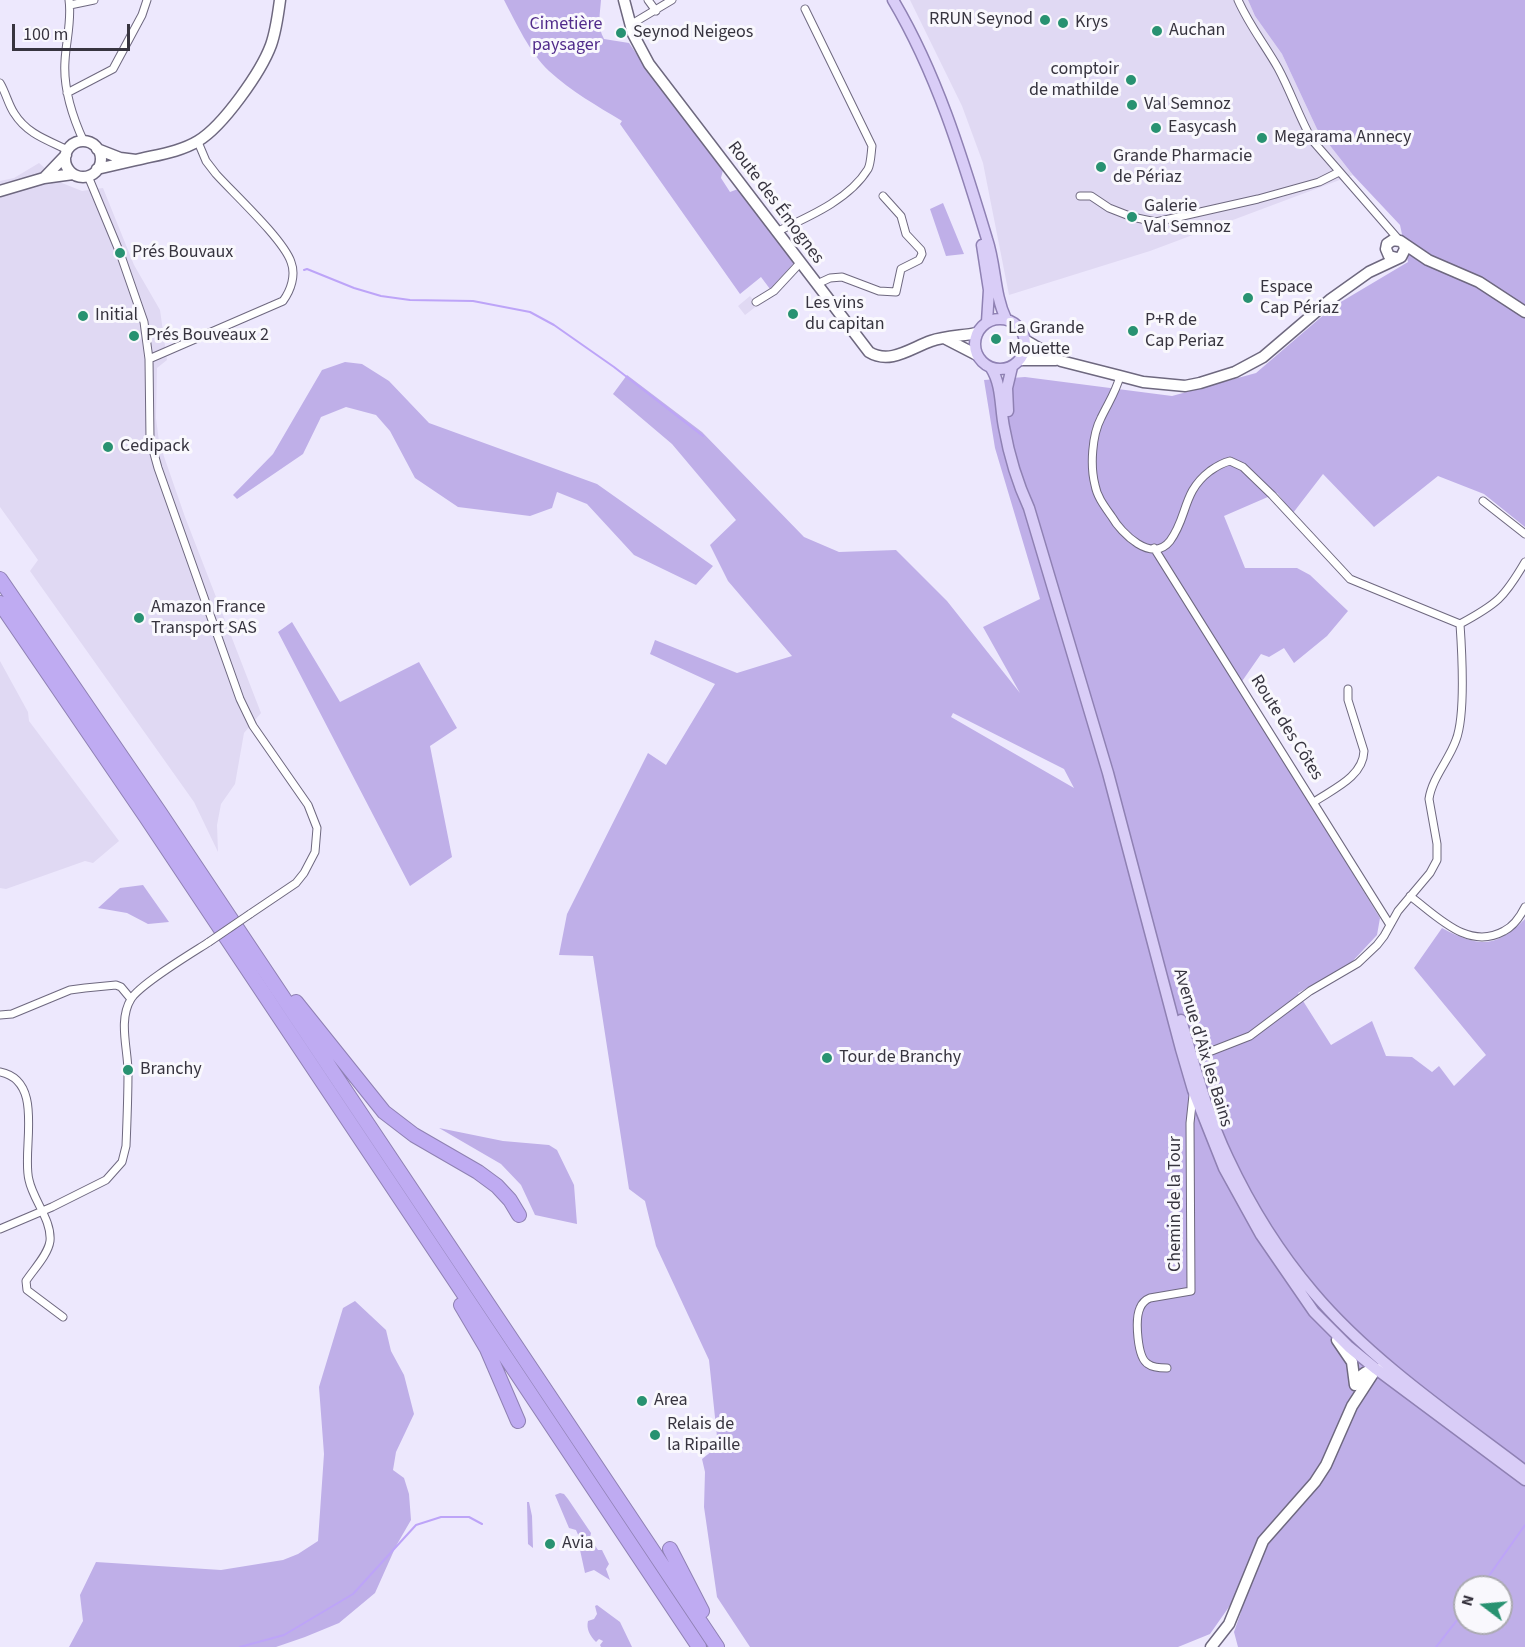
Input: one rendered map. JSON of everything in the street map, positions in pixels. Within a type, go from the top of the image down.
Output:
[{"type":"highway","points":[[0,579],[228,914],[717,1647]]},
{"type":"highway","points":[[0,603],[146,817],[699,1647]]},
{"type":"highway","points":[[228,914],[384,1112],[414,1135],[478,1172],[497,1186],[510,1200],[519,1215]]},
{"type":"highway","points":[[355,1131],[487,1349],[518,1421]]},
{"type":"highway","points":[[670,1549],[723,1647]]},
{"type":"main road","points":[[893,0],[911,32],[959,147],[992,258],[997,296],[1006,319]]},
{"type":"main road","points":[[979,215],[989,290],[987,322]]},
{"type":"main road","points":[[998,318],[1006,319],[1017,325],[1025,340],[1025,351],[1016,363],[1001,369],[991,368],[977,355],[975,340],[977,333],[987,322],[998,318]]},
{"type":"main road","name":"Avenue d'Aix les Bains","points":[[1016,363],[1007,388],[1008,416],[1027,487],[1029,508]]},
{"type":"main road","name":"Avenue d'Aix les Bains","points":[[991,368],[998,384],[1009,449],[1020,489],[1029,508],[1108,773],[1193,1089],[1224,1168],[1261,1235],[1314,1312],[1349,1347],[1376,1369],[1525,1480]]},
{"type":"main road","name":"Avenue d'Aix les Bains","points":[[1141,894],[1201,1090],[1228,1158],[1265,1226],[1313,1292],[1381,1359],[1525,1471]]},
{"type":"main road","points":[[1313,1292],[1329,1314],[1371,1356],[1376,1369]]},
{"type":"street","points":[[84,142],[67,93],[65,63],[70,2],[94,0]]},
{"type":"street","points":[[67,93],[113,69],[142,15],[147,0]]},
{"type":"street","points":[[67,153],[66,164],[73,174],[77,177],[88,176],[98,169],[176,150],[198,141],[230,110],[264,62],[272,44],[280,0]]},
{"type":"street","name":"Route des Émognes","points":[[624,0],[630,25],[649,64],[863,346],[874,355],[888,357],[902,354],[932,341],[977,333]]},
{"type":"street","points":[[648,0],[656,11]]},
{"type":"street","points":[[630,25],[672,0]]},
{"type":"street","points":[[1238,0],[1285,82],[1312,140],[1402,243],[1428,260],[1479,282],[1525,312]]},
{"type":"street","points":[[776,232],[810,216],[853,188],[869,167],[872,146],[805,9]]},
{"type":"street","points":[[0,83],[23,125],[35,135],[67,153]]},
{"type":"street","points":[[149,359],[283,301],[292,283],[293,270],[284,248],[216,174],[206,161],[198,141]]},
{"type":"street","points":[[44,178],[75,144],[84,142],[120,158],[136,160]]},
{"type":"street","points":[[97,149],[100,159],[98,169]]},
{"type":"street","points":[[1080,196],[1090,196],[1132,217],[1156,222],[1255,200],[1319,182],[1339,172]]},
{"type":"street","points":[[0,191],[44,178],[73,174]]},
{"type":"street","points":[[0,1229],[98,1185],[114,1173],[122,1162],[126,1146],[128,1107],[124,1023],[131,999],[146,986],[296,882],[304,873],[315,852],[316,828],[308,806],[253,726],[240,699],[158,468],[150,439],[149,359],[144,322],[138,299],[88,176]]},
{"type":"street","points":[[817,284],[830,278],[842,277],[879,291],[896,292],[901,269],[919,260],[922,254],[906,234],[901,216],[883,196]]},
{"type":"street","points":[[1382,221],[1389,256],[1428,260]]},
{"type":"street","points":[[1025,340],[1061,361],[1143,382],[1185,386],[1235,372],[1263,357],[1313,314],[1369,272],[1399,258],[1405,249],[1402,243],[1393,240],[1369,272]]},
{"type":"street","points":[[756,302],[774,291],[800,263]]},
{"type":"street","points":[[945,339],[977,355]]},
{"type":"street","points":[[1016,363],[1061,361]]},
{"type":"street","points":[[1120,376],[1116,392],[1100,419],[1093,472],[1100,499],[1116,525],[1126,535],[1142,546],[1154,548],[1165,546],[1171,540],[1189,496],[1202,477],[1222,463],[1235,462],[1272,495],[1350,579],[1460,624]]},
{"type":"street","points":[[1483,501],[1525,534]]},
{"type":"street","name":"Route des Côtes","points":[[1154,548],[1390,925]]},
{"type":"street","points":[[1460,624],[1496,603],[1510,588],[1525,562]]},
{"type":"street","points":[[1192,1057],[1239,1041],[1259,1030],[1310,991],[1358,963],[1377,945],[1398,911],[1430,873],[1437,860],[1437,844],[1429,799],[1459,730],[1460,624]]},
{"type":"street","points":[[1314,802],[1350,779],[1364,757],[1348,700],[1348,689]]},
{"type":"street","points":[[1410,896],[1452,929],[1467,936],[1483,938],[1497,935],[1508,929],[1516,922],[1525,907]]},
{"type":"street","points":[[0,1015],[12,1014],[70,990],[86,988],[116,985],[121,987],[131,999]]},
{"type":"street","points":[[0,1072],[14,1079],[27,1101],[30,1118],[26,1169],[29,1182],[50,1232],[48,1248],[26,1281],[25,1287],[63,1317]]},
{"type":"street","name":"Chemin de la Tour","points":[[1167,1368],[1148,1365],[1142,1359],[1137,1319],[1144,1301],[1191,1291],[1190,1123],[1193,1089]]},
{"type":"street","points":[[1314,1312],[1347,1353],[1355,1372],[1352,1406]]},
{"type":"street","points":[[1355,1384],[1362,1374],[1376,1369],[1387,1369],[1447,1412]]},
{"type":"street","points":[[1211,1647],[1229,1624],[1263,1541],[1316,1482],[1352,1406],[1376,1369]]},
{"type":"shaded area","points":[[910,0],[1248,0],[1255,16],[1282,54],[1317,129],[1353,175],[1150,251],[1009,295],[983,163],[962,106]]},
{"type":"shaded area","points":[[39,163],[62,183],[82,191],[103,188],[134,265],[160,310],[167,360],[157,368],[156,418],[159,442],[185,517],[261,713],[244,733],[235,784],[221,804],[217,825],[218,852],[194,802],[30,571],[38,560],[0,507],[0,181],[14,178]]},
{"type":"shaded area","points":[[750,296],[758,305],[745,315],[738,306]]},
{"type":"shaded area","points":[[0,661],[28,712],[29,721],[119,841],[93,863],[85,861],[6,889],[0,888]]},
{"type":"green space","name":"Cimetière paysager","points":[[504,0],[601,0],[600,25],[604,39],[629,43],[660,88],[723,170],[721,178],[730,192],[738,189],[794,263],[770,289],[761,277],[740,294],[620,124],[622,121],[575,92],[542,64]]},
{"type":"green space","points":[[1248,0],[1525,0],[1525,527],[1484,494],[1438,476],[1374,527],[1323,474],[1293,513],[1277,493],[1224,516],[1245,568],[1297,568],[1310,575],[1348,611],[1327,636],[1294,663],[1284,648],[1269,657],[1261,654],[1238,687],[1380,918],[1377,935],[1350,964],[1298,993],[1331,1045],[1372,1021],[1386,1056],[1412,1057],[1432,1072],[1439,1066],[1454,1086],[1486,1055],[1414,968],[1442,928],[1466,939],[1486,942],[1504,936],[1525,919],[1525,1647],[1238,1647],[1234,1632],[1241,1612],[1231,1604],[1210,1634],[1178,1647],[750,1647],[717,1597],[704,1507],[705,1472],[702,1459],[718,1446],[709,1360],[656,1246],[645,1201],[629,1189],[593,956],[559,955],[567,914],[648,753],[666,765],[715,684],[650,654],[655,640],[737,673],[792,656],[728,581],[710,545],[736,520],[672,444],[613,394],[627,375],[702,432],[804,537],[839,552],[896,550],[947,601],[1020,693],[983,627],[1040,599],[995,448],[984,380],[1025,377],[1172,396],[1256,373],[1334,306],[1408,262],[1400,225],[1353,175],[1317,129],[1282,54],[1255,16]],"holes":[[[953,713],[1064,769],[1074,788],[951,717]]]},
{"type":"green space","points":[[943,203],[964,254],[946,256],[930,209]]},
{"type":"green space","points":[[345,362],[362,364],[389,381],[429,423],[597,484],[713,566],[696,585],[634,555],[587,504],[557,492],[552,508],[530,516],[458,507],[415,478],[390,431],[376,415],[346,407],[321,417],[303,454],[237,499],[233,495],[273,454],[322,370]]},
{"type":"green space","points":[[292,622],[340,702],[419,662],[457,728],[430,746],[452,857],[410,886],[278,632]]},
{"type":"green space","points":[[143,885],[169,922],[148,924],[127,913],[98,908],[120,888]]},
{"type":"green space","points":[[439,1128],[503,1141],[549,1145],[557,1150],[574,1185],[577,1224],[535,1215],[521,1185],[501,1164]]},
{"type":"green space","points":[[355,1301],[386,1330],[391,1351],[404,1375],[414,1414],[396,1452],[393,1470],[404,1478],[409,1494],[411,1520],[396,1546],[375,1593],[339,1623],[276,1647],[69,1647],[83,1621],[80,1595],[96,1562],[221,1570],[283,1560],[298,1554],[318,1541],[324,1454],[319,1387],[343,1308]]},
{"type":"green space","points":[[560,1493],[568,1499],[591,1533],[590,1538],[598,1550],[602,1550],[609,1564],[606,1569],[610,1580],[594,1570],[585,1573],[580,1550],[582,1544],[576,1530],[569,1528],[555,1495]]},
{"type":"green space","points":[[527,1502],[529,1502],[532,1516],[533,1548],[528,1544]]},
{"type":"green space","points":[[597,1605],[620,1622],[632,1647],[601,1647],[603,1641],[594,1640],[589,1632],[588,1621],[594,1619],[597,1614],[595,1606]]},
{"type":"waterway","points":[[304,270],[307,269],[381,296],[410,300],[473,301],[530,312],[554,325],[614,367],[703,436]]},
{"type":"waterway","points":[[240,1647],[284,1635],[353,1594],[416,1525],[441,1517],[469,1517],[482,1524]]},
{"type":"waterway","points":[[1490,1575],[1525,1525]]},
{"type":"waterway","points":[[1436,1647],[1453,1625]]},
{"type":"place","name":"RRUN Seynod","points":[[1045,20]]},
{"type":"place","name":"Krys","points":[[1063,23]]},
{"type":"place","name":"Auchan","points":[[1157,31]]},
{"type":"place","name":"Seynod Neigeos","points":[[621,33]]},
{"type":"place","name":"comptoir de mathilde","points":[[1131,80]]},
{"type":"place","name":"Val Semnoz","points":[[1132,105]]},
{"type":"place","name":"Easycash","points":[[1156,128]]},
{"type":"place","name":"Megarama Annecy","points":[[1262,138]]},
{"type":"place","name":"Grande Pharmacie de Périaz","points":[[1101,167]]},
{"type":"place","name":"Galerie Val Semnoz","points":[[1132,217]]},
{"type":"place","name":"Prés Bouvaux","points":[[120,253]]},
{"type":"place","name":"Espace Cap Périaz","points":[[1248,298]]},
{"type":"place","name":"Les vins du capitan","points":[[793,314]]},
{"type":"place","name":"Initial","points":[[83,316]]},
{"type":"place","name":"P+R de Cap Periaz","points":[[1133,331]]},
{"type":"place","name":"Prés Bouveaux 2","points":[[134,336]]},
{"type":"place","name":"La Grande Mouette","points":[[996,339]]},
{"type":"place","name":"Cedipack","points":[[108,447]]},
{"type":"place","name":"Amazon France Transport SAS","points":[[139,618]]},
{"type":"place","name":"Tour de Branchy","points":[[827,1058]]},
{"type":"place","name":"Branchy","points":[[128,1070]]},
{"type":"place","name":"Area","points":[[642,1401]]},
{"type":"place","name":"Relais de la Ripaille","points":[[655,1435]]},
{"type":"place","name":"Avia","points":[[550,1544]]}]
